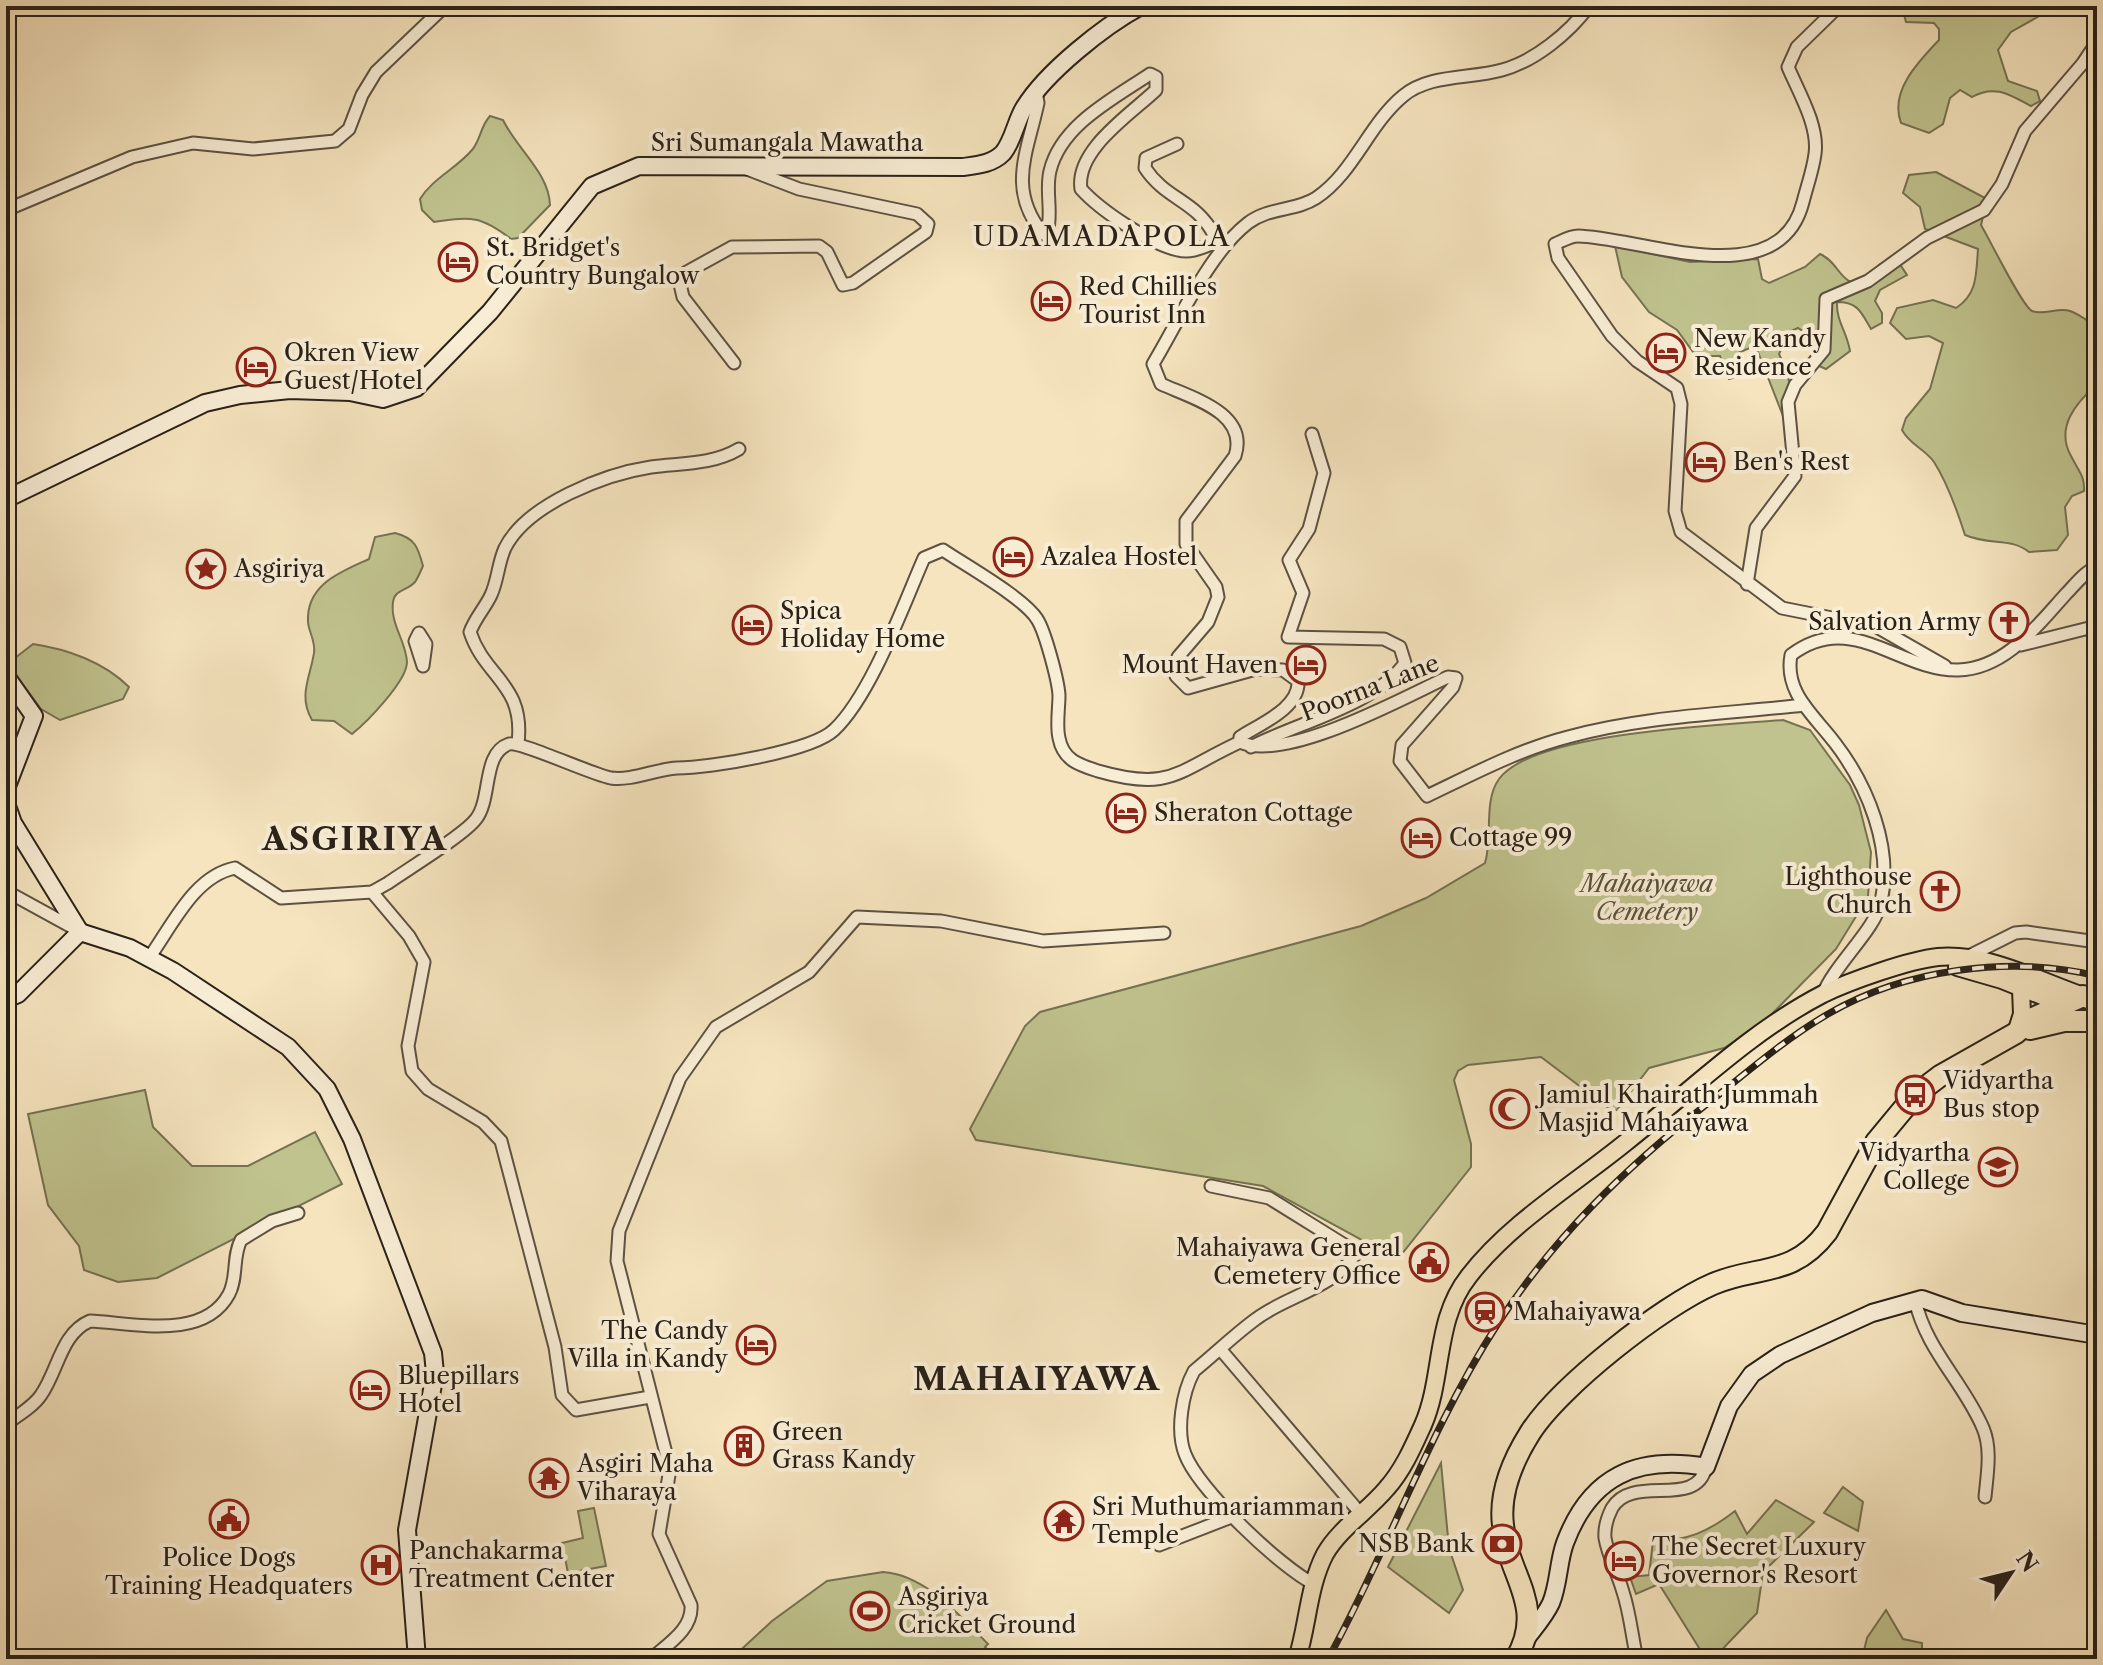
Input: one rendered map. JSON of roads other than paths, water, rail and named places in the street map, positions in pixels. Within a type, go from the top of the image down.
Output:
[{"type":"highway","points":[[1516,1659],[1526,1639],[1526,1598],[1504,1534],[1503,1502],[1523,1446],[1550,1406],[1626,1342],[1684,1300],[1724,1280],[1770,1271],[1813,1247],[1827,1232],[1876,1142],[1901,1109],[1940,1076],[2016,1033],[2033,1018],[2062,1004],[2090,998]]},
{"type":"highway","points":[[2062,1004],[2097,1019]]},
{"type":"highway","points":[[2016,1033],[2053,1022],[2097,1019]]},
{"type":"main road","points":[[1297,1659],[1314,1584],[1334,1541],[1395,1477],[1414,1445],[1430,1403],[1439,1348],[1451,1307],[1477,1266],[1513,1231],[1723,1064],[1823,994],[1933,958],[1967,958],[2004,967],[2090,998]]},
{"type":"main road","points":[[1904,967],[1959,967],[2062,1004]]},
{"type":"main road","points":[[2016,1033],[2022,1014],[2021,989]]},
{"type":"street","points":[[6,210],[132,157],[193,143],[253,149],[335,141],[349,129],[362,95],[376,72],[445,6]]},
{"type":"street","name":"Sri Sumangala Mawatha","points":[[6,499],[205,403],[240,395],[290,390],[350,392],[383,399],[416,388],[490,312],[592,186],[639,166],[963,167],[989,163],[1004,152],[1023,110],[1036,91],[1100,34],[1141,6]]},
{"type":"street","points":[[1365,6],[1371,9],[1381,6]]},
{"type":"street","points":[[1245,744],[1240,737],[1288,706],[1299,686],[1298,681],[1283,670],[1256,669],[1188,688],[1176,676],[1178,657],[1208,622],[1218,597],[1216,587],[1186,544],[1186,521],[1235,456],[1239,444],[1237,434],[1220,411],[1161,384],[1153,364],[1219,255],[1247,224],[1269,210],[1315,199],[1335,180],[1403,95],[1435,81],[1503,70],[1541,52],[1589,6]]},
{"type":"street","points":[[1839,6],[1797,47],[1788,67],[1812,126],[1816,152],[1801,211],[1785,234],[1765,247],[1731,256],[1694,255],[1575,236],[1555,244],[1558,258],[1612,336],[1637,361],[1677,388],[1681,404],[1675,511],[1681,532],[1782,608],[1877,627],[1957,670],[1983,663],[2020,645],[2097,626]]},
{"type":"street","points":[[1747,584],[1756,528],[1795,476],[1788,402],[1795,385],[1824,350],[1826,299],[1868,281],[1927,238],[1984,210],[2002,184],[2025,131],[2097,42]]},
{"type":"street","points":[[1036,91],[1038,103],[1019,186],[1027,215],[1043,234],[1047,233],[1050,224],[1049,173],[1060,146],[1082,121],[1150,74],[1156,77],[1156,90],[1097,147],[1084,164],[1081,189],[1094,204],[1158,242],[1178,250],[1195,251],[1209,245],[1214,235],[1203,214],[1156,185],[1145,168],[1146,158],[1177,144]]},
{"type":"street","points":[[734,363],[683,297],[680,284],[685,273],[732,247],[809,244],[827,252],[843,285],[853,283],[926,232],[928,224],[917,214],[799,189],[739,166]]},
{"type":"street","points":[[149,958],[203,882],[224,870],[235,868],[281,898],[372,892],[476,819],[486,797],[495,754],[506,745],[518,743],[563,764],[614,778],[672,768],[702,769],[812,743],[832,732],[847,715],[881,654],[924,558],[937,550],[943,550],[1026,607],[1038,619],[1059,690],[1059,738],[1068,758],[1077,765],[1132,781],[1155,782],[1359,699],[1394,678],[1405,663],[1400,647],[1384,639],[1288,637],[1303,593],[1289,560],[1309,529],[1324,473],[1312,434]]},
{"type":"street","points":[[518,743],[520,722],[517,705],[508,686],[475,648],[470,632],[491,596],[505,548],[514,535],[548,502],[576,491],[647,468],[722,459],[739,449]]},
{"type":"street","points":[[2020,645],[2079,580],[2097,567]]},
{"type":"street","points":[[1823,994],[1830,977],[1881,906],[1886,869],[1863,788],[1836,744],[1792,687],[1788,670],[1791,655],[1815,638],[1867,642],[1886,647],[1915,663],[1945,666]]},
{"type":"street","points":[[6,676],[34,716],[6,789]]},
{"type":"street","name":"Poorna Lane","points":[[1245,744],[1269,747],[1333,730],[1448,677],[1456,678],[1453,687],[1402,745],[1400,761],[1427,796],[1511,755],[1568,736],[1650,721],[1804,705]]},
{"type":"street","points":[[6,803],[13,823],[80,932]]},
{"type":"street","points":[[6,891],[80,932],[149,958],[288,1047],[327,1089],[352,1139],[430,1342],[435,1373],[407,1530],[417,1659]]},
{"type":"street","points":[[372,892],[409,936],[424,962],[408,1046],[412,1071],[428,1089],[483,1122],[501,1141],[546,1309],[562,1395],[576,1410],[650,1397]]},
{"type":"street","points":[[651,1659],[692,1618],[691,1605],[659,1534],[670,1469],[617,1261],[619,1231],[680,1078],[716,1027],[809,972],[857,917],[941,921],[1043,941],[1164,933]]},
{"type":"street","points":[[6,999],[18,994],[80,932]]},
{"type":"street","points":[[1967,958],[2015,933],[2097,942]]},
{"type":"street","points":[[1211,1186],[1269,1198],[1351,1249],[1354,1256],[1348,1265],[1294,1301],[1258,1317],[1194,1371],[1189,1380],[1179,1433],[1192,1471],[1287,1569],[1314,1584]]},
{"type":"street","points":[[6,1424],[39,1398],[63,1349],[81,1325],[90,1321],[197,1323],[219,1307],[228,1295],[241,1240],[272,1221],[298,1213]]},
{"type":"street","points":[[1915,1300],[1939,1360],[1984,1429],[1989,1462],[1985,1497]]},
{"type":"street","points":[[1637,1659],[1624,1595],[1605,1537],[1606,1519],[1625,1495],[1637,1490],[1691,1487],[1701,1479],[1729,1406],[1752,1374],[1780,1355],[1872,1313],[1915,1300],[1929,1300],[1962,1313],[2097,1335]]},
{"type":"street","points":[[1221,1350],[1361,1514]]},
{"type":"street","points":[[1526,1639],[1552,1600],[1564,1546],[1580,1511],[1601,1487],[1618,1474],[1641,1467],[1706,1467]]},
{"type":"street","points":[[1159,1545],[1234,1516]]},
{"type":"railway","points":[[1328,1659],[1450,1406],[1497,1325],[1567,1233],[1648,1153],[1781,1045],[1828,1014],[1890,986],[1959,970],[1994,967],[2030,967],[2097,976]]},
{"type":"place","name":"St. Bridget's Country Bungalow","points":[[458,262]]},
{"type":"place","name":"Red Chillies Tourist Inn","points":[[1051,301]]},
{"type":"place","name":"New Kandy Residence","points":[[1666,353]]},
{"type":"place","name":"Okren View Guest/Hotel","points":[[256,367]]},
{"type":"place","name":"Ben's Rest","points":[[1705,462]]},
{"type":"place","name":"Azalea Hostel","points":[[1013,557]]},
{"type":"place","name":"Asgiriya","points":[[206,569]]},
{"type":"place","name":"Salvation Army","points":[[2009,622]]},
{"type":"place","name":"Spica Holiday Home","points":[[752,625]]},
{"type":"place","name":"Mount Haven","points":[[1306,665]]},
{"type":"place","name":"Sheraton Cottage","points":[[1126,813]]},
{"type":"place","name":"Cottage 99","points":[[1421,838]]},
{"type":"place","name":"Lighthouse Church","points":[[1940,891]]},
{"type":"place","name":"Vidyartha Bus stop","points":[[1915,1095]]},
{"type":"place","name":"Jamiul Khairath Jummah Masjid Mahaiyawa","points":[[1510,1109]]},
{"type":"place","name":"Vidyartha College","points":[[1998,1167]]},
{"type":"place","name":"Mahaiyawa General Cemetery Office","points":[[1429,1262]]},
{"type":"place","name":"Mahaiyawa","points":[[1485,1312]]},
{"type":"place","name":"The Candy Villa in Kandy","points":[[756,1345]]},
{"type":"place","name":"Bluepillars Hotel","points":[[370,1390]]},
{"type":"place","name":"Green Grass Kandy","points":[[744,1446]]},
{"type":"place","name":"Asgiri Maha Viharaya","points":[[549,1478]]},
{"type":"place","name":"Police Dogs Training Headquaters","points":[[229,1519]]},
{"type":"place","name":"Sri Muthumariamman Temple","points":[[1064,1521]]},
{"type":"place","name":"NSB Bank","points":[[1502,1544]]},
{"type":"place","name":"The Secret Luxury Governor's Resort","points":[[1624,1561]]},
{"type":"place","name":"Panchakarma Treatment Center","points":[[381,1565]]},
{"type":"place","name":"Asgiriya Cricket Ground","points":[[870,1611]]},
{"type":"district","name":"UDAMADAPOLA","points":[[1102,236]]},
{"type":"district","name":"ASGIRIYA","points":[[355,839]]},
{"type":"district","name":"MAHAIYAWA","points":[[1037,1379]]},
{"type":"park label","name":"Mahaiyawa Cemetery","points":[[1647,898]]}]
